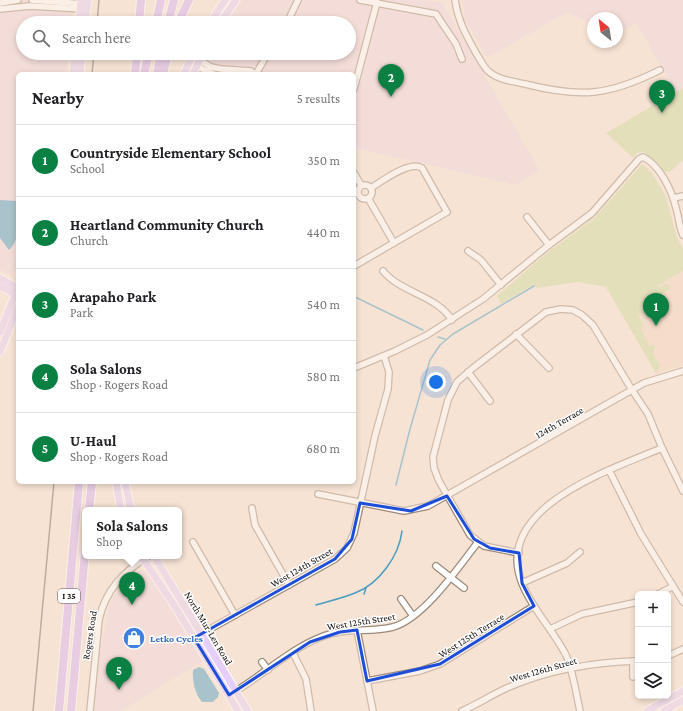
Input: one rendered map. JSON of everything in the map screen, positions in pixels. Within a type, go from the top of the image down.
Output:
[{"type":"highway","points":[[140,16],[141,0]]},
{"type":"highway","points":[[158,16],[161,0]]},
{"type":"highway","points":[[170,16],[174,0]]},
{"type":"highway","points":[[181,16],[189,0]]},
{"type":"highway","points":[[135,72],[136,60]]},
{"type":"highway","points":[[144,72],[147,60]]},
{"type":"highway","points":[[157,72],[160,60]]},
{"type":"highway","points":[[163,72],[166,60]]},
{"type":"highway","name":"I 35","points":[[59,711],[79,484]]},
{"type":"highway","points":[[89,507],[92,484]]},
{"type":"highway","name":"I 35","points":[[71,711],[84,559]]},
{"type":"main road","points":[[215,16],[225,0]]},
{"type":"main road","points":[[225,16],[236,0]]},
{"type":"main road","points":[[81,16],[84,5]]},
{"type":"main road","points":[[84,5],[85,16]]},
{"type":"main road","points":[[73,72],[74,60]]},
{"type":"main road","points":[[80,72],[81,60]]},
{"type":"main road","points":[[185,72],[190,60]]},
{"type":"main road","points":[[194,71],[199,60]]},
{"type":"main road","points":[[0,278],[16,290]]},
{"type":"main road","points":[[0,286],[16,291]]},
{"type":"main road","points":[[0,332],[16,293]]},
{"type":"main road","points":[[0,352],[16,312]]},
{"type":"main road","points":[[116,484],[120,507]]},
{"type":"main road","points":[[125,484],[130,507]]},
{"type":"main road","name":"North Mur-Len Road","points":[[145,559],[238,711]]},
{"type":"main road","name":"North Mur-Len Road","points":[[156,559],[248,711]]},
{"type":"main road","points":[[647,711],[683,691]]},
{"type":"main road","points":[[666,710],[683,700]]},
{"type":"street","points":[[0,3],[18,0]]},
{"type":"street","points":[[32,0],[84,5]]},
{"type":"street","points":[[290,16],[298,0]]},
{"type":"street","points":[[360,0],[436,14],[456,44],[462,59]]},
{"type":"street","points":[[455,0],[461,26],[481,61],[488,71],[503,79],[558,92],[581,93],[605,91],[624,86],[660,70]]},
{"type":"street","points":[[356,81],[377,2]]},
{"type":"street","points":[[0,9],[30,6],[84,5]]},
{"type":"street","points":[[199,60],[216,68],[252,72]]},
{"type":"street","points":[[256,72],[264,60]]},
{"type":"street","points":[[188,63],[194,71]]},
{"type":"street","points":[[356,367],[384,356],[452,320],[501,285],[549,245],[592,213],[639,159],[643,157],[660,173],[674,198],[683,235]]},
{"type":"street","points":[[356,265],[447,212],[422,168],[418,166],[409,166],[371,188]]},
{"type":"street","points":[[356,176],[361,185]]},
{"type":"street","points":[[361,185],[367,185],[371,188]]},
{"type":"street","points":[[361,185],[356,197],[368,198]]},
{"type":"street","points":[[368,198],[371,194],[371,188]]},
{"type":"street","points":[[674,198],[683,196]]},
{"type":"street","points":[[368,198],[394,243]]},
{"type":"street","points":[[527,217],[549,245]]},
{"type":"street","points":[[468,251],[481,260],[501,285]]},
{"type":"street","points":[[382,272],[397,283],[439,306],[452,320]]},
{"type":"street","points":[[519,553],[490,548],[478,542],[467,531],[435,473],[433,463],[434,452],[451,394],[457,382],[516,334],[541,315],[551,310],[566,309],[578,312],[593,325],[648,414],[662,448],[683,491]]},
{"type":"street","points":[[516,334],[549,368]]},
{"type":"street","name":"West 124th Street","points":[[194,638],[335,559],[343,552],[352,538],[388,389],[389,372],[384,356]]},
{"type":"street","name":"124th Terrace","points":[[318,494],[395,510],[410,511],[428,506],[650,380],[683,371]]},
{"type":"street","points":[[468,372],[490,401]]},
{"type":"street","points":[[580,711],[565,655],[550,629],[534,606],[522,583],[519,569],[519,553],[525,533],[533,520],[555,499],[609,470],[662,448]]},
{"type":"street","points":[[609,470],[641,534],[672,587],[683,602]]},
{"type":"street","points":[[252,508],[255,525],[289,585]]},
{"type":"street","points":[[193,542],[235,615]]},
{"type":"street","name":"West 125th Street","points":[[229,696],[293,653],[321,637],[340,632],[393,627],[413,616],[423,609],[478,542]]},
{"type":"street","points":[[522,583],[567,563],[580,552]]},
{"type":"street","name":"Rogers Road","points":[[90,711],[99,620],[103,606],[118,580],[142,559]]},
{"type":"street","points":[[436,566],[464,588]]},
{"type":"street","points":[[664,591],[672,587]]},
{"type":"street","points":[[401,599],[413,616]]},
{"type":"street","points":[[550,629],[582,614],[635,603]]},
{"type":"street","name":"West 125th Terrace","points":[[367,681],[420,671],[440,664],[534,606]]},
{"type":"street","points":[[357,630],[373,711]]},
{"type":"street","points":[[671,655],[683,650]]},
{"type":"street","points":[[293,653],[306,679],[311,711]]},
{"type":"street","name":"West 126th Street","points":[[462,711],[518,684],[605,662],[635,661]]},
{"type":"street","points":[[262,662],[268,670]]},
{"type":"street","name":"West 126th Street","points":[[632,677],[636,663]]},
{"type":"street","points":[[662,702],[666,710]]},
{"type":"highlighted area","points":[[447,496],[474,539],[490,548],[519,553],[522,583],[534,606],[440,664],[367,681],[357,630],[340,632],[310,642],[229,695],[194,638],[335,559],[352,539],[360,503],[411,511]]},
{"type":"shaded area","points":[[0,0],[73,0],[72,16],[16,16],[16,60],[67,60],[66,72],[16,72],[16,267],[12,276],[0,270]]},
{"type":"shaded area","points":[[242,0],[423,0],[442,2],[540,171],[515,185],[356,148],[356,72],[200,72],[199,69],[204,60],[356,60],[356,16],[230,16]]},
{"type":"shaded area","points":[[462,0],[683,0],[683,88],[676,92],[636,23],[623,31],[623,12],[587,12],[587,23],[568,12],[487,58],[465,20]]},
{"type":"shaded area","points":[[674,228],[683,250],[683,366],[656,374],[593,264]]},
{"type":"shaded area","points":[[140,570],[148,572],[203,661],[121,711],[92,711],[95,681],[109,604],[118,590]]},
{"type":"green space","points":[[683,88],[683,160],[671,171],[664,173],[644,152],[637,153],[633,158],[606,133]]},
{"type":"green space","points":[[641,162],[592,220],[548,250],[496,295],[552,246],[586,223]]},
{"type":"green space","points":[[642,164],[652,173],[666,196],[677,238],[683,249],[683,271],[657,286],[659,288],[667,283],[670,289],[653,299],[658,308],[655,309],[650,301],[646,303],[642,298],[641,299],[644,304],[640,307],[643,313],[638,316],[644,325],[641,329],[649,346],[655,345],[653,355],[660,365],[656,373],[606,287],[578,282],[537,288],[533,285],[501,304],[497,296],[549,251],[593,220]]},
{"type":"water","points":[[0,200],[16,201],[16,240],[9,250],[0,238]]},
{"type":"water","points":[[199,667],[204,669],[219,693],[218,697],[213,702],[202,702],[196,691],[193,679],[193,670]]},
{"type":"waterway","points":[[396,485],[430,360],[440,345],[453,334],[534,286]]},
{"type":"waterway","points":[[356,297],[423,330]]},
{"type":"waterway","points":[[438,337],[445,339]]},
{"type":"waterway","points":[[316,605],[355,593],[372,583],[380,576],[392,559],[397,550],[402,531]]},
{"type":"waterway","points":[[134,572],[137,575],[135,577]]},
{"type":"waterway","points":[[364,594],[366,588]]},
{"type":"railway","points":[[98,16],[99,0]]},
{"type":"railway","points":[[92,72],[93,60]]},
{"type":"railway","points":[[33,711],[54,484]]},
{"type":"place","name":"Heartland Community Church","points":[[391,97]]},
{"type":"place","name":"Arapaho Park","points":[[662,113]]},
{"type":"place","name":"Countryside Elementary School","points":[[656,326]]},
{"type":"place","name":"Sola Salons","points":[[132,605]]},
{"type":"place","name":"Letko Cycles","points":[[134,638]]},
{"type":"place","name":"U-Haul","points":[[119,690]]}]
